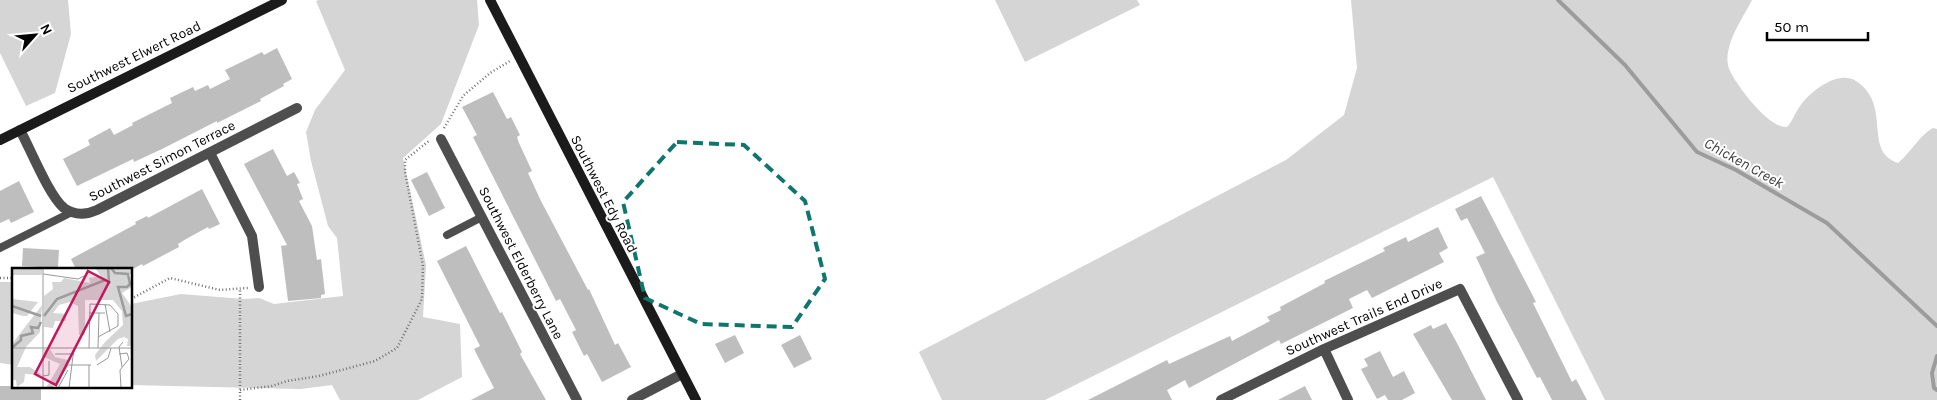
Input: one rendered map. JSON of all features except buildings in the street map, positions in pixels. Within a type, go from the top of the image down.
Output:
[{"type":"main road","name":"Southwest Elwert Road","points":[[0,140],[282,0]]},
{"type":"main road","name":"Southwest Edy Road","points":[[490,0],[696,400]]},
{"type":"street","name":"Southwest Simon Terrace","points":[[72,212],[82,214],[94,211],[297,108]]},
{"type":"street","points":[[20,130],[56,199],[72,212]]},
{"type":"street","name":"Southwest Elderberry Lane","points":[[437,137],[482,216],[577,400]]},
{"type":"street","points":[[210,152],[252,236],[259,288]]},
{"type":"street","name":"Southwest Trails End Drive","points":[[1221,400],[1324,349],[1460,289],[1518,400]]},
{"type":"street","points":[[1324,349],[1348,400]]},
{"type":"street","points":[[632,400],[682,374]]},
{"type":"lane","points":[[0,248],[72,212]]},
{"type":"lane","points":[[447,235],[482,216]]},
{"type":"path","points":[[240,389],[272,386],[287,381],[326,374],[375,361],[397,348],[422,299],[423,266],[405,172],[405,160],[437,137],[447,125],[457,103],[463,96],[490,73],[518,56]]},
{"type":"path","points":[[132,297],[170,278],[220,290],[259,288]]},
{"type":"path","points":[[240,289],[240,400]]},
{"type":"highlighted area","points":[[677,142],[744,145],[805,201],[825,279],[792,327],[701,324],[645,298],[623,202]]},
{"type":"shaded area","points":[[0,0],[68,0],[71,34],[55,93],[26,106],[0,53]]},
{"type":"shaded area","points":[[477,0],[479,25],[441,124],[403,158],[426,265],[423,317],[460,324],[462,377],[418,400],[340,400],[332,385],[301,389],[132,385],[132,304],[181,294],[244,299],[259,298],[274,304],[343,296],[337,238],[328,226],[311,161],[306,132],[315,110],[345,70],[316,1]]},
{"type":"shaded area","points":[[995,0],[1137,0],[1140,5],[1025,62]]},
{"type":"shaded area","points":[[1351,0],[1752,0],[1732,39],[1727,59],[1730,71],[1747,96],[1772,121],[1780,126],[1787,127],[1807,97],[1831,81],[1848,78],[1856,81],[1867,91],[1873,102],[1881,148],[1887,157],[1898,163],[1923,135],[1933,128],[1937,129],[1937,400],[1605,400],[1493,177],[1045,400],[942,400],[919,352],[1286,160],[1344,115],[1357,68]]},
{"type":"shaded area","points":[[0,282],[12,282],[12,365],[0,363]]},
{"type":"waterway","name":"Chicken Creek","points":[[1558,0],[1625,65],[1697,152],[1736,170],[1827,223],[1937,326]]},
{"type":"waterway","name":"Chicken Creek","points":[[1937,356],[1932,373],[1934,388],[1937,390]]}]
